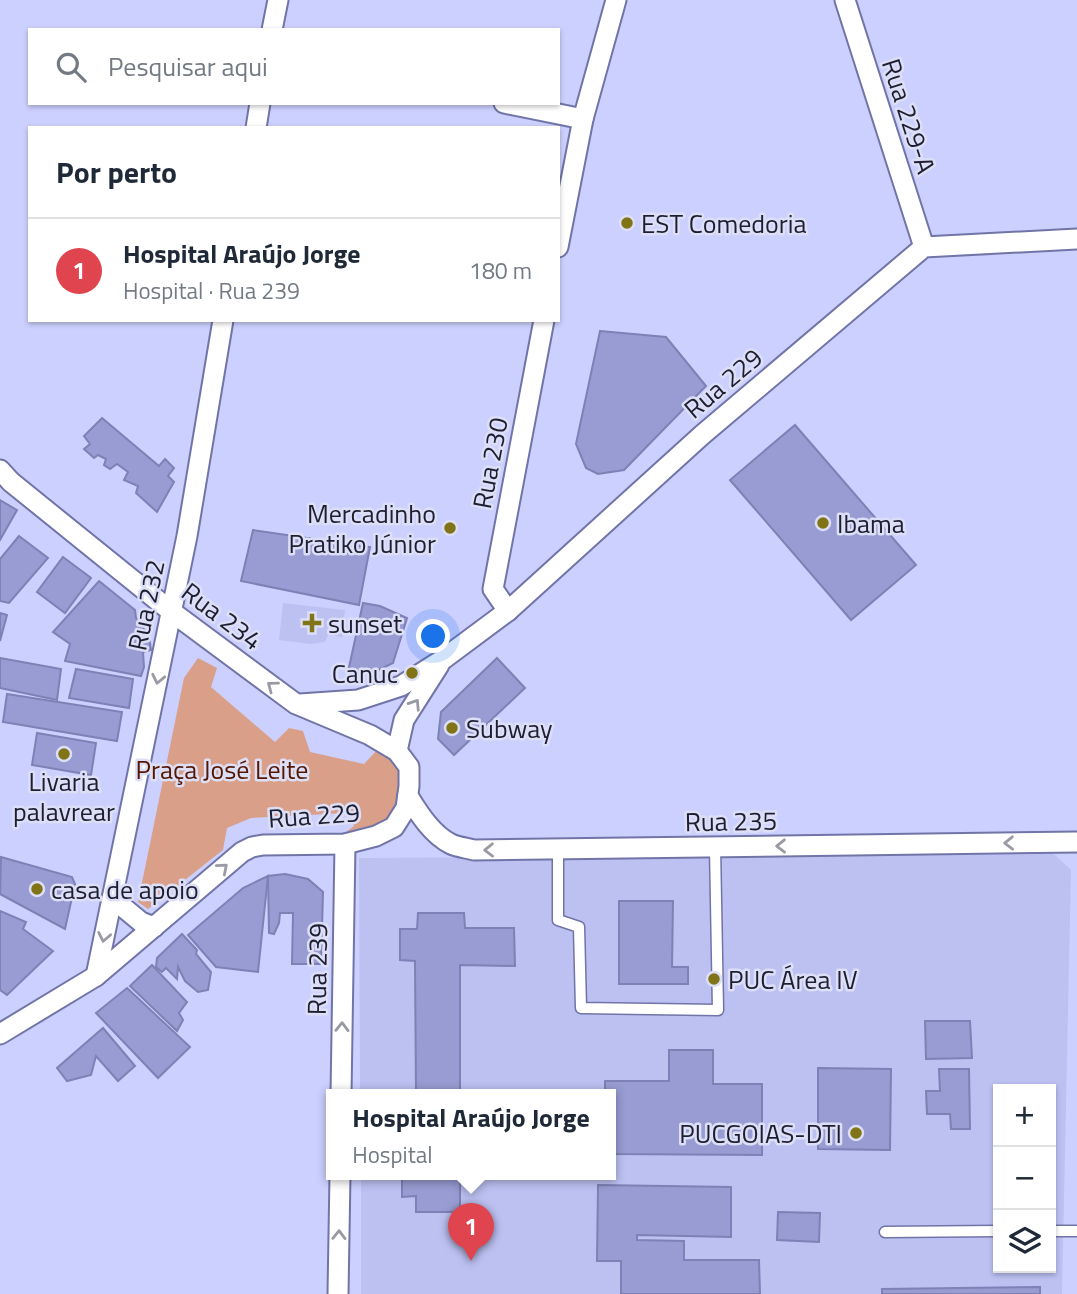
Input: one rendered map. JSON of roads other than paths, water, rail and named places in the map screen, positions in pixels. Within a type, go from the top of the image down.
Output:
[{"type":"street","points":[[272,28],[278,0]]},
{"type":"street","points":[[560,237],[583,118],[616,0]]},
{"type":"street","name":"Rua 229-A","points":[[845,0],[924,247]]},
{"type":"street","points":[[256,126],[260,105]]},
{"type":"street","points":[[515,105],[583,118]]},
{"type":"street","points":[[924,247],[1077,239]]},
{"type":"street","name":"Rua 229","points":[[296,704],[358,700],[401,686],[442,660],[508,611],[702,435],[924,247]]},
{"type":"street","name":"Rua 232","points":[[96,976],[187,536],[223,322]]},
{"type":"street","name":"Rua 230","points":[[508,611],[493,589],[544,322]]},
{"type":"street","name":"Rua 234","points":[[4,477],[172,612],[296,704],[370,735],[397,751]]},
{"type":"street","name":"Rua 229","points":[[0,1034],[96,976],[252,847],[345,844],[376,836],[394,827],[406,808],[408,796],[409,767],[397,751],[404,720],[442,660]]},
{"type":"street","name":"Rua 235","points":[[408,796],[425,820],[451,844],[474,850],[1077,842]]},
{"type":"street","name":"Rua 239","points":[[341,1089],[345,844]]},
{"type":"street","points":[[112,898],[141,922],[154,928]]},
{"type":"street","points":[[338,1294],[340,1180]]},
{"type":"lane","points":[[558,849],[558,920],[579,927],[581,1008],[718,1010],[715,847]]},
{"type":"lane","points":[[885,1232],[993,1231]]},
{"type":"lane","points":[[1056,1231],[1077,1231]]},
{"type":"place","name":"EST Comedoria","points":[[627,223]]},
{"type":"place","name":"Ibama","points":[[823,523]]},
{"type":"place","name":"Mercadinho Pratiko Júnior","points":[[450,528]]},
{"type":"place","name":"sunset","points":[[312,623]]},
{"type":"place","name":"Canuc","points":[[412,673]]},
{"type":"place","name":"Subway","points":[[452,728]]},
{"type":"place","name":"Livaria palavrear","points":[[64,754]]},
{"type":"place","name":"casa de apoio","points":[[37,889]]},
{"type":"place","name":"PUC Área IV","points":[[714,979]]},
{"type":"place","name":"PUCGOIAS-DTI","points":[[856,1133]]},
{"type":"place","name":"Hospital Araújo Jorge","points":[[471,1261]]},
{"type":"park label","name":"Praça José Leite","points":[[222,769]]}]
